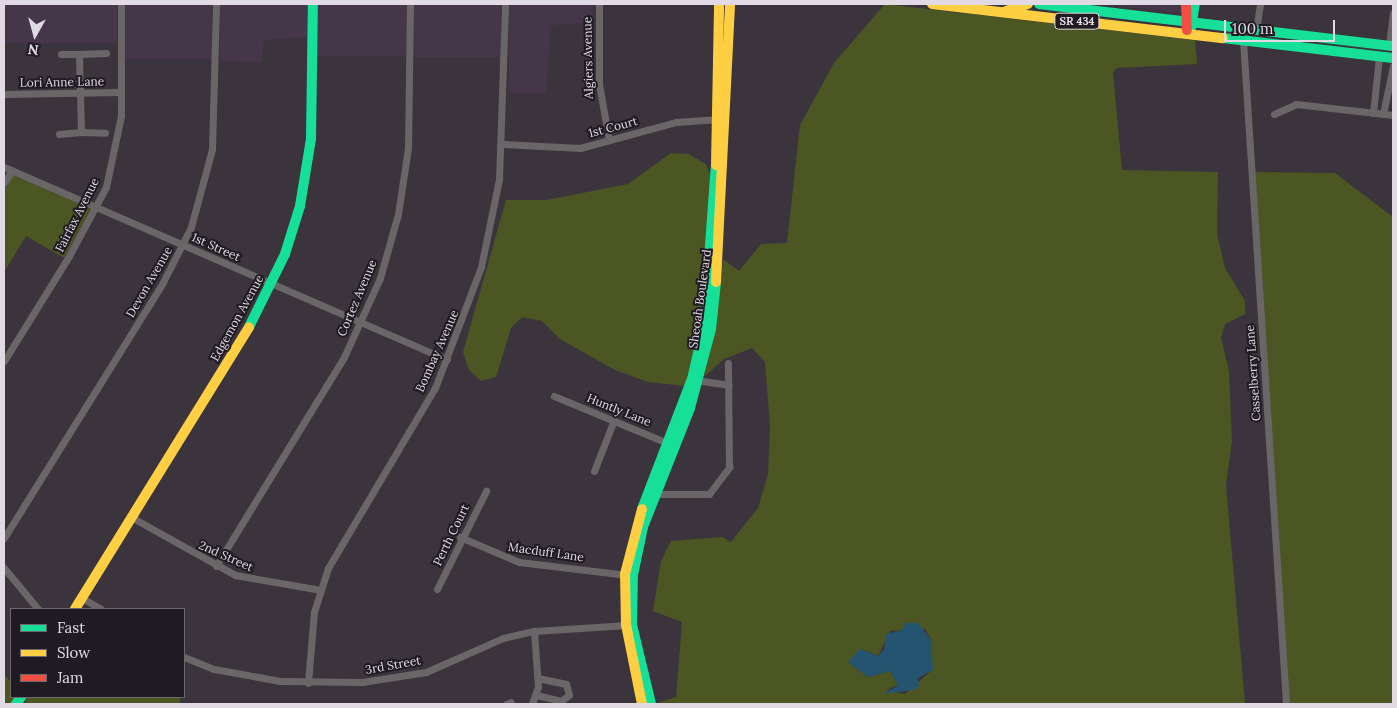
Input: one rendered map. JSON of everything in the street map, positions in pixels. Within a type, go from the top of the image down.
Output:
[{"type":"street","name":"Fairfax Avenue","points":[[4,361],[96,206],[115,154],[121,92],[121,4]]},
{"type":"street","name":"Devon Avenue","points":[[4,538],[183,245],[200,202],[212,149],[216,4]]},
{"type":"street","name":"Edgemon Avenue","points":[[76,608],[272,284],[294,226],[308,164],[314,115],[313,4]]},
{"type":"street","name":"Cortez Avenue","points":[[216,566],[328,385],[361,323],[380,278],[403,185],[411,112],[410,4]]},
{"type":"street","name":"Bombay Avenue","points":[[308,683],[311,634],[321,590],[339,546],[418,417],[447,360],[482,267],[503,144],[505,4]]},
{"type":"street","name":"Algiers Avenue","points":[[599,4],[599,84],[609,140]]},
{"type":"street","name":"Sheoah Boulevard","points":[[695,380],[704,327],[715,223],[719,4]]},
{"type":"street","name":"Sheoah Boulevard","points":[[629,575],[671,444],[695,380],[717,288],[728,120],[730,4]]},
{"type":"street","name":"SR 434","points":[[932,4],[966,6],[1393,58]]},
{"type":"street","points":[[1004,12],[1028,4]]},
{"type":"street","name":"SR 434","points":[[1040,4],[1392,47]]},
{"type":"street","points":[[1186,4],[1189,21],[1188,34]]},
{"type":"street","points":[[1189,21],[1195,4]]},
{"type":"street","points":[[1256,30],[1260,4]]},
{"type":"street","points":[[1373,112],[1380,57],[1392,47],[1393,13]]},
{"type":"street","name":"Casselberry Lane","points":[[1243,40],[1286,704]]},
{"type":"street","points":[[1362,55],[1392,47]]},
{"type":"street","points":[[61,54],[106,53]]},
{"type":"street","points":[[79,54],[81,132]]},
{"type":"street","points":[[1383,114],[1386,89],[1393,66]]},
{"type":"street","points":[[1376,88],[1386,89]]},
{"type":"street","name":"Lori Anne Lane","points":[[4,94],[121,92]]},
{"type":"street","points":[[1274,114],[1296,104],[1393,115]]},
{"type":"street","name":"1st Court","points":[[503,144],[560,149],[609,140],[676,122],[728,120]]},
{"type":"street","points":[[59,134],[81,132],[105,133]]},
{"type":"street","name":"1st Street","points":[[4,167],[447,360]]},
{"type":"street","points":[[4,183],[12,170]]},
{"type":"street","points":[[655,494],[704,495],[713,491],[730,461],[728,363]]},
{"type":"street","points":[[695,380],[729,385]]},
{"type":"street","name":"Huntly Lane","points":[[554,396],[671,444]]},
{"type":"street","points":[[594,471],[614,420]]},
{"type":"street","name":"Sheoah Boulevard","points":[[642,704],[629,625],[629,575],[636,525],[671,444]]},
{"type":"street","name":"Perth Court","points":[[437,589],[460,537],[486,491]]},
{"type":"street","name":"2nd Street","points":[[131,517],[216,566],[259,583],[321,590]]},
{"type":"street","name":"Macduff Lane","points":[[460,537],[519,562],[629,575]]},
{"type":"street","points":[[4,568],[37,608]]},
{"type":"street","points":[[82,598],[99,608]]},
{"type":"street","name":"Sheoah Boulevard","points":[[629,625],[651,704]]},
{"type":"street","name":"3rd Street","points":[[185,657],[246,676],[308,683],[398,678],[450,663],[503,638],[534,631],[629,625]]},
{"type":"street","points":[[532,704],[536,695],[538,678],[534,631]]},
{"type":"street","points":[[536,695],[562,701],[570,695],[566,684],[538,678]]},
{"type":"shaded area","points":[[4,4],[117,4],[117,43],[4,43]]},
{"type":"shaded area","points":[[125,4],[212,4],[212,59],[125,59]]},
{"type":"shaded area","points":[[220,4],[309,4],[309,37],[264,40],[262,62],[220,61]]},
{"type":"shaded area","points":[[317,4],[407,4],[407,56],[317,56]]},
{"type":"shaded area","points":[[414,4],[501,4],[501,74],[499,57],[414,57]]},
{"type":"shaded area","points":[[509,4],[593,4],[592,23],[551,25],[546,93],[509,93]]},
{"type":"shaded area","points":[[1101,4],[1182,4],[1181,13]]},
{"type":"green space","points":[[885,4],[1195,40],[1197,64],[1117,68],[1113,72],[1122,170],[1218,172],[1217,234],[1225,268],[1245,301],[1245,314],[1225,324],[1221,338],[1229,371],[1232,441],[1226,485],[1245,704],[655,704],[676,697],[682,622],[653,611],[661,561],[671,541],[722,537],[731,542],[758,508],[768,474],[770,426],[765,362],[752,348],[724,359],[704,377],[715,330],[723,259],[739,271],[761,244],[787,243],[800,125],[834,63]],"holes":[[[925,629],[931,640],[932,670],[905,694],[886,690],[898,685],[890,671],[868,677],[848,662],[861,649],[878,656],[890,631]]]},
{"type":"green space","points":[[671,153],[688,154],[706,164],[712,179],[700,326],[685,386],[648,382],[615,370],[560,339],[542,321],[522,317],[511,328],[496,377],[481,381],[469,370],[463,352],[506,200],[547,200],[628,184]]},
{"type":"green space","points":[[1255,172],[1335,173],[1393,217],[1393,704],[1289,704]]},
{"type":"green space","points":[[13,175],[91,209],[64,258],[26,236],[4,272],[4,190]]},
{"type":"green space","points":[[4,674],[10,681],[10,698],[15,698],[12,704],[4,704]]},
{"type":"green space","points":[[26,698],[180,698],[180,704],[26,704]]},
{"type":"water","points":[[905,623],[918,623],[931,640],[933,670],[918,678],[919,686],[913,690],[882,694],[898,686],[890,671],[868,677],[848,662],[860,649],[878,656],[884,649],[886,634],[902,630]]},
{"type":"traffic: fast","points":[[249,327],[285,254],[300,206],[311,139],[313,4]]},
{"type":"traffic: fast","points":[[1039,4],[1393,46]]},
{"type":"traffic: fast","points":[[1191,28],[1195,4]]},
{"type":"traffic: fast","points":[[1223,38],[1393,58]]},
{"type":"traffic: fast","points":[[642,509],[692,379],[704,327],[716,165]]},
{"type":"traffic: fast","points":[[651,704],[632,625],[633,575],[643,527],[690,408],[711,329],[716,282]]},
{"type":"traffic: fast","points":[[16,704],[20,698]]},
{"type":"traffic: slow","points":[[716,165],[719,4]]},
{"type":"traffic: slow","points":[[716,282],[730,4]]},
{"type":"traffic: slow","points":[[932,4],[1223,38]]},
{"type":"traffic: slow","points":[[1006,11],[1028,4]]},
{"type":"traffic: slow","points":[[76,608],[249,327]]},
{"type":"traffic: slow","points":[[642,509],[625,574],[626,625],[642,704]]},
{"type":"traffic: jam","points":[[1186,4],[1187,30]]}]
